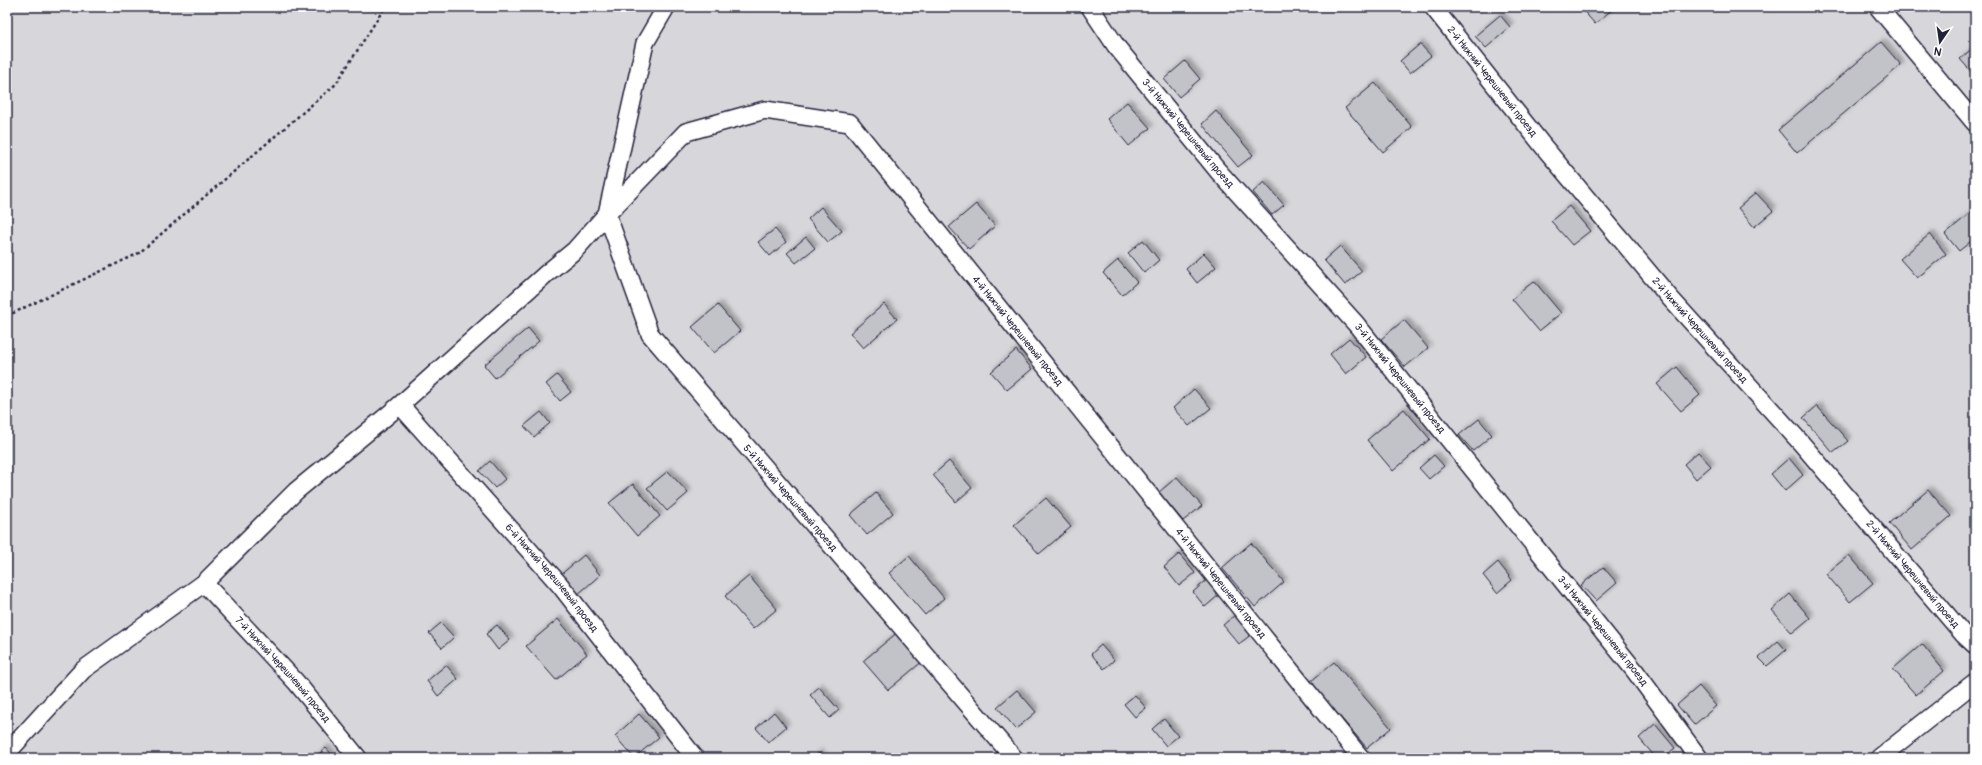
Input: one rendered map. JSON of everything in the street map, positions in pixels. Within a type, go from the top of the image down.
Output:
[{"type":"lane","points":[[607,214],[645,43],[666,7]]},
{"type":"lane","name":"3-й Нижний Черешневый проезд","points":[[1090,7],[1116,46],[1218,171],[1356,324],[1635,671],[1699,758]]},
{"type":"lane","name":"2-й Нижний Черешневый проезд","points":[[1433,7],[1543,146],[1670,298],[1802,444],[1964,635],[1975,645]]},
{"type":"lane","points":[[1878,7],[1975,123]]},
{"type":"lane","name":"4-й Нижний Черешневый проезд","points":[[7,753],[83,670],[204,583],[296,491],[400,405],[547,273],[575,250],[607,214],[686,132],[766,110],[850,123],[1361,758]]},
{"type":"lane","name":"5-й Нижний Черешневый проезд","points":[[607,214],[650,334],[1014,758]]},
{"type":"lane","name":"6-й Нижний Черешневый проезд","points":[[400,405],[560,585],[695,758]]},
{"type":"lane","name":"7-й Нижний Черешневый проезд","points":[[204,583],[296,682],[358,758]]},
{"type":"lane","points":[[1879,758],[1975,682]]},
{"type":"path","points":[[7,316],[139,253],[336,84],[385,7]]},
{"type":"shaded area","points":[[7,7],[1975,7],[1975,758],[7,758]]},
{"type":"building","points":[[1615,7],[1595,24],[1581,8]]},
{"type":"building","points":[[1500,15],[1510,27],[1486,48],[1475,36]]},
{"type":"building","points":[[1881,42],[1901,65],[1797,153],[1778,130]]},
{"type":"building","points":[[1420,44],[1431,56],[1410,73],[1400,61]]},
{"type":"building","points":[[1975,46],[1975,72],[1973,74],[1960,59]]},
{"type":"building","points":[[1185,61],[1200,79],[1179,97],[1164,79]]},
{"type":"building","points":[[1375,83],[1412,127],[1383,152],[1345,108]]},
{"type":"building","points":[[1127,102],[1150,128],[1129,146],[1107,119]]},
{"type":"building","points":[[1216,111],[1253,155],[1238,167],[1202,124]]},
{"type":"building","points":[[1264,182],[1284,205],[1272,215],[1253,192]]},
{"type":"building","points":[[1756,193],[1773,211],[1754,227],[1738,208]]},
{"type":"building","points":[[976,204],[995,226],[969,249],[949,227]]},
{"type":"building","points":[[1569,206],[1590,231],[1572,245],[1551,221]]},
{"type":"building","points":[[821,207],[842,231],[828,242],[808,219]]},
{"type":"building","points":[[1975,209],[1975,238],[1959,251],[1945,234]]},
{"type":"building","points":[[775,229],[786,242],[770,256],[758,242]]},
{"type":"building","points":[[1930,234],[1946,254],[1917,278],[1900,259]]},
{"type":"building","points":[[806,237],[815,248],[796,263],[787,253]]},
{"type":"building","points":[[1143,240],[1159,260],[1144,273],[1128,253]]},
{"type":"building","points":[[1340,246],[1362,271],[1345,285],[1324,260]]},
{"type":"building","points":[[1204,253],[1216,267],[1197,283],[1186,269]]},
{"type":"building","points":[[1118,260],[1137,282],[1122,295],[1103,273]]},
{"type":"building","points":[[1534,281],[1561,313],[1539,331],[1512,299]]},
{"type":"building","points":[[884,304],[897,319],[863,348],[850,333]]},
{"type":"building","points":[[718,305],[740,331],[714,353],[692,327]]},
{"type":"building","points":[[1404,320],[1428,348],[1405,367],[1381,339]]},
{"type":"building","points":[[528,328],[539,341],[495,378],[484,365]]},
{"type":"building","points":[[1349,338],[1366,357],[1346,374],[1330,354]]},
{"type":"building","points":[[1016,350],[1032,369],[1007,390],[991,372]]},
{"type":"building","points":[[1677,367],[1700,395],[1681,411],[1657,384]]},
{"type":"building","points":[[557,375],[571,392],[560,401],[546,384]]},
{"type":"building","points":[[1194,389],[1211,408],[1189,426],[1173,408]]},
{"type":"building","points":[[1817,406],[1848,441],[1833,453],[1803,418]]},
{"type":"building","points":[[1404,409],[1430,439],[1393,471],[1367,440]]},
{"type":"building","points":[[541,412],[550,423],[534,437],[524,426]]},
{"type":"building","points":[[1479,419],[1492,435],[1473,451],[1459,435]]},
{"type":"building","points":[[1698,452],[1711,466],[1696,479],[1684,464]]},
{"type":"building","points":[[1434,455],[1444,466],[1429,479],[1419,468]]},
{"type":"building","points":[[1789,458],[1803,475],[1785,491],[1771,474]]},
{"type":"building","points":[[490,461],[505,479],[495,488],[479,471]]},
{"type":"building","points":[[949,461],[972,488],[956,502],[933,475]]},
{"type":"building","points":[[668,471],[688,493],[667,511],[647,488]]},
{"type":"building","points":[[1177,477],[1202,506],[1183,521],[1159,492]]},
{"type":"building","points":[[633,484],[660,516],[637,536],[609,503]]},
{"type":"building","points":[[1928,490],[1951,516],[1912,550],[1889,523]]},
{"type":"building","points":[[876,493],[893,513],[867,535],[850,515]]},
{"type":"building","points":[[1046,498],[1071,527],[1039,554],[1014,525]]},
{"type":"building","points":[[1251,543],[1284,582],[1255,607],[1222,568]]},
{"type":"building","points":[[1179,554],[1195,573],[1179,586],[1164,567]]},
{"type":"building","points":[[584,555],[600,575],[576,596],[559,576]]},
{"type":"building","points":[[1849,555],[1873,583],[1850,602],[1826,574]]},
{"type":"building","points":[[909,556],[944,598],[925,615],[889,573]]},
{"type":"building","points":[[1498,562],[1512,580],[1497,593],[1483,575]]},
{"type":"building","points":[[1603,567],[1617,583],[1596,601],[1581,585]]},
{"type":"building","points":[[749,576],[777,609],[753,629],[725,596]]},
{"type":"building","points":[[1208,579],[1220,594],[1205,607],[1193,592]]},
{"type":"building","points":[[1790,594],[1810,618],[1792,633],[1772,610]]},
{"type":"building","points":[[1236,614],[1253,633],[1239,644],[1223,625]]},
{"type":"building","points":[[558,619],[587,654],[556,680],[526,646]]},
{"type":"building","points":[[441,623],[454,637],[442,648],[429,633]]},
{"type":"building","points":[[497,625],[510,640],[498,650],[486,634]]},
{"type":"building","points":[[899,631],[924,660],[888,690],[863,661]]},
{"type":"building","points":[[1778,641],[1786,650],[1767,666],[1759,658]]},
{"type":"building","points":[[1922,644],[1944,671],[1916,695],[1893,669]]},
{"type":"building","points":[[1101,645],[1114,660],[1104,669],[1091,654]]},
{"type":"building","points":[[1334,662],[1391,728],[1367,748],[1310,682]]},
{"type":"building","points":[[446,665],[458,679],[438,696],[427,681]]},
{"type":"building","points":[[1699,686],[1716,706],[1694,725],[1677,705]]},
{"type":"building","points":[[819,687],[839,710],[830,718],[810,695]]},
{"type":"building","points":[[1017,690],[1036,712],[1016,729],[997,707]]},
{"type":"building","points":[[1135,695],[1146,708],[1135,717],[1124,704]]},
{"type":"building","points":[[774,712],[786,727],[768,742],[756,728]]},
{"type":"building","points":[[639,714],[659,737],[634,758],[615,736]]},
{"type":"building","points":[[1164,719],[1178,736],[1166,746],[1152,729]]},
{"type":"building","points":[[1655,724],[1675,748],[1663,758],[1656,758],[1639,738]]},
{"type":"building","points":[[326,748],[335,758],[314,758]]},
{"type":"building","points":[[819,753],[824,758],[813,758]]}]
